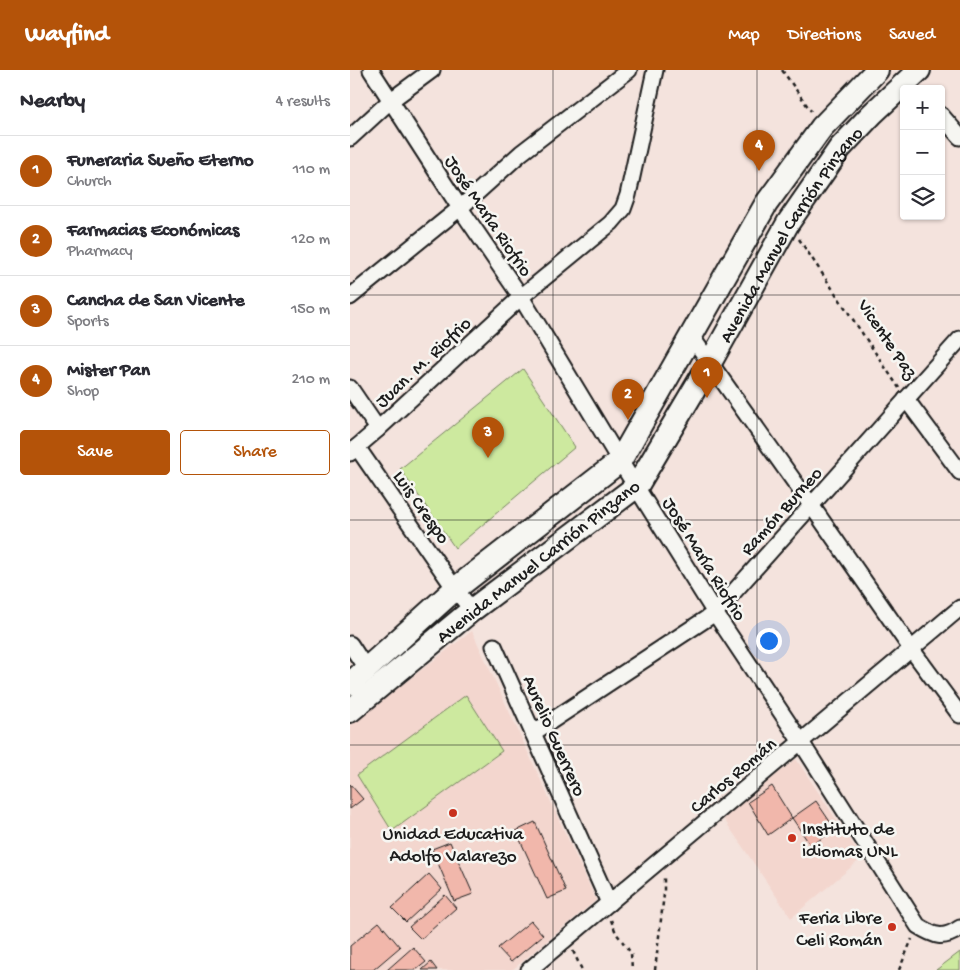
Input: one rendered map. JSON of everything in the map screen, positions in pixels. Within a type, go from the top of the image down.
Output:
[{"type":"main road","name":"Avenida Manuel Carrión Pinzano","points":[[358,677],[455,588],[620,461],[766,204],[822,127],[877,70]]},
{"type":"main road","name":"Avenida Manuel Carrión Pinzano","points":[[350,711],[472,610],[637,486],[710,362],[788,223],[840,148],[872,114],[919,70]]},
{"type":"street","name":"José María Riofrio","points":[[371,70],[460,208],[521,297],[620,461],[715,612],[801,742],[918,926]]},
{"type":"street","points":[[350,138],[390,101],[432,70]]},
{"type":"street","points":[[350,296],[460,208],[521,153],[628,70]]},
{"type":"street","name":"Juan. M. Riofrio","points":[[354,450],[521,297],[611,223],[623,209],[628,195],[656,70]]},
{"type":"street","points":[[945,120],[960,138]]},
{"type":"street","points":[[691,336],[912,650],[960,715]]},
{"type":"street","name":"Ramón Burneo","points":[[533,733],[715,612],[960,339]]},
{"type":"street","points":[[350,388],[378,429]]},
{"type":"street","name":"Vicente Paz","points":[[906,399],[960,472]]},
{"type":"street","name":"Luis Crespo","points":[[354,450],[455,588]]},
{"type":"street","points":[[455,588],[472,610]]},
{"type":"street","name":"Carlos Román","points":[[529,970],[960,608]]},
{"type":"street","points":[[350,644],[358,677]]},
{"type":"street","name":"Aurelio Guerrero","points":[[494,646],[609,903]]},
{"type":"street","points":[[918,926],[935,936],[952,934],[960,928]]},
{"type":"path","points":[[782,70],[822,127]]},
{"type":"path","name":"Vicente Paz","points":[[788,223],[906,399]]},
{"type":"path","points":[[655,970],[664,894],[661,860]]},
{"type":"path","points":[[609,903],[611,923],[631,953],[632,970]]},
{"type":"path","points":[[899,970],[918,926]]},
{"type":"path","points":[[568,938],[582,970]]},
{"type":"shaded area","name":"Unidad Educativa Adolfo Valarezo","points":[[472,631],[596,900],[512,970],[350,970],[350,725]]},
{"type":"shaded area","name":"Instituto de idiomas UNL","points":[[796,759],[862,858],[791,918],[723,818]]},
{"type":"green space","points":[[523,369],[575,447],[455,548],[400,469]]},
{"type":"green space","points":[[466,695],[502,751],[392,831],[357,775]]},
{"type":"green space","points":[[960,952],[960,970],[936,970]]},
{"type":"building","points":[[350,784],[363,799],[350,809]]},
{"type":"building","points":[[772,786],[792,818],[768,835],[748,802]]},
{"type":"building","points":[[816,801],[835,829],[811,846],[792,818]]},
{"type":"building","points":[[535,822],[566,891],[547,899],[516,831]]},
{"type":"building","points":[[450,842],[473,894],[454,901],[432,849]]},
{"type":"building","points":[[429,874],[442,889],[406,922],[392,908]]},
{"type":"building","points":[[445,895],[456,908],[421,939],[409,927]]},
{"type":"building","points":[[531,921],[543,935],[511,962],[498,948]]},
{"type":"building","points":[[379,922],[400,947],[373,970],[350,970],[350,946]]},
{"type":"building","points":[[413,947],[426,962],[416,970],[387,970]]},
{"type":"building","points":[[431,962],[437,970],[422,970]]},
{"type":"place","name":"Mister Pan","points":[[759,171]]},
{"type":"place","name":"Funeraria Sueño Eterno","points":[[707,398]]},
{"type":"place","name":"Farmacias Económicas","points":[[628,420]]},
{"type":"place","name":"Cancha de San Vicente","points":[[488,458]]},
{"type":"place","name":"Unidad Educativa Adolfo Valarezo","points":[[453,813]]},
{"type":"place","name":"Instituto de idiomas UNL","points":[[792,838]]},
{"type":"place","name":"Feria Libre Celi Román","points":[[892,927]]}]
